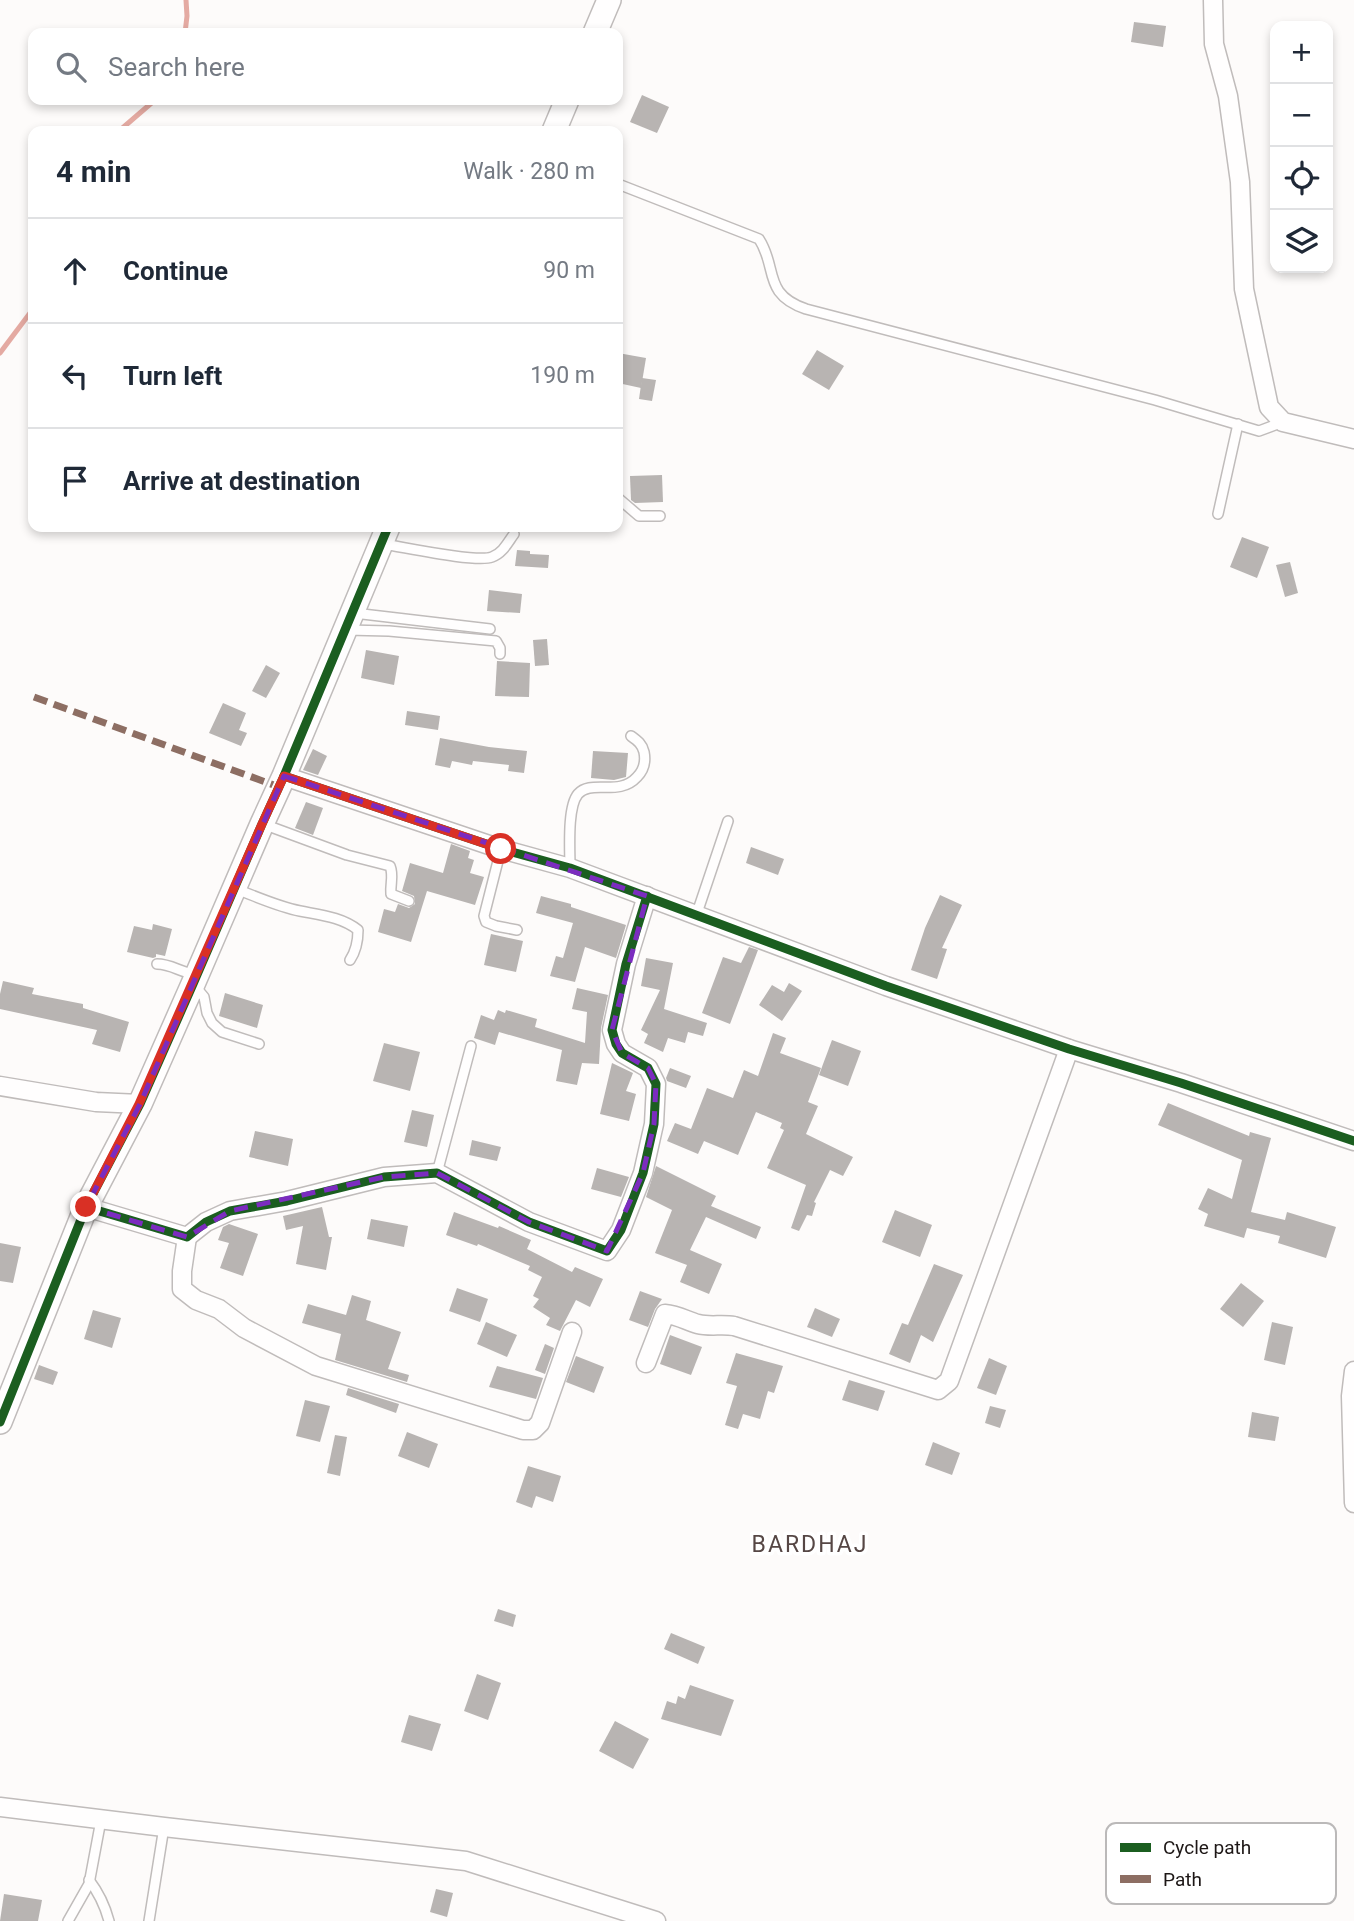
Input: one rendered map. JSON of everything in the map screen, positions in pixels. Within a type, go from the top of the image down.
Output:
[{"type":"street","points":[[597,28],[609,0]]},
{"type":"street","points":[[1213,0],[1214,44],[1228,96],[1240,182],[1244,289],[1269,407],[1283,422],[1354,439]]},
{"type":"street","points":[[556,126],[565,105]]},
{"type":"street","points":[[0,1422],[86,1207],[139,1104],[195,979],[385,535]]},
{"type":"street","points":[[284,776],[501,849],[570,868],[886,986],[1069,1049],[1354,1141]]},
{"type":"street","points":[[572,1332],[540,1423],[533,1430],[523,1430],[316,1366],[244,1328],[219,1309],[196,1300],[182,1289],[181,1271],[187,1237],[206,1222],[230,1211],[287,1201],[384,1177],[437,1173],[529,1222],[607,1251],[621,1230],[643,1173],[654,1124],[656,1084],[648,1068],[622,1053],[615,1044],[612,1030],[626,964],[647,896]]},
{"type":"street","points":[[646,1363],[665,1314],[675,1314],[700,1325],[734,1326],[938,1390],[943,1387],[949,1381],[1069,1049]]},
{"type":"street","points":[[0,1086],[96,1102],[139,1104]]},
{"type":"street","points":[[86,1207],[187,1237]]},
{"type":"street","points":[[1354,1371],[1351,1396],[1354,1503]]},
{"type":"street","points":[[0,1807],[466,1861],[656,1921]]},
{"type":"lane","points":[[623,186],[759,239],[766,250],[773,282],[794,305],[1155,400],[1259,431],[1283,422]]},
{"type":"lane","points":[[1218,514],[1238,424]]},
{"type":"lane","points":[[623,502],[639,516],[660,516]]},
{"type":"lane","points":[[385,535],[459,557],[490,558],[498,554],[514,534]]},
{"type":"lane","points":[[349,621],[490,629]]},
{"type":"lane","points":[[349,621],[389,631],[496,641],[500,654]]},
{"type":"lane","points":[[570,868],[572,807],[575,796],[583,789],[614,788],[634,781],[642,772],[645,762],[639,742],[631,736]]},
{"type":"lane","points":[[696,916],[728,821]]},
{"type":"lane","points":[[262,824],[347,855],[390,866],[393,874],[391,894],[409,901]]},
{"type":"lane","points":[[501,849],[484,916],[486,922],[517,930]]},
{"type":"lane","points":[[234,889],[299,911],[332,917],[353,926],[358,930],[358,940],[351,960]]},
{"type":"lane","points":[[157,964],[167,964],[195,979],[212,1023],[222,1032],[259,1044]]},
{"type":"lane","points":[[437,1173],[471,1046]]},
{"type":"lane","points":[[68,1921],[89,1880],[101,1820]]},
{"type":"lane","points":[[149,1921],[164,1827]]},
{"type":"lane","points":[[89,1880],[101,1898],[109,1921]]},
{"type":"highlighted area","points":[[284,776],[647,896],[612,1030],[622,1053],[648,1068],[656,1084],[654,1124],[643,1173],[607,1251],[529,1222],[437,1173],[384,1177],[230,1211],[187,1237],[86,1207],[140,1104]]},
{"type":"building","points":[[1134,22],[1166,26],[1163,47],[1131,42]]},
{"type":"building","points":[[642,95],[669,107],[657,133],[630,122]]},
{"type":"building","points":[[817,350],[844,366],[829,390],[802,374]]},
{"type":"building","points":[[623,354],[646,358],[641,388],[623,384]]},
{"type":"building","points":[[642,378],[656,380],[652,401],[639,399]]},
{"type":"building","points":[[662,475],[663,502],[635,503],[631,500],[630,476]]},
{"type":"building","points":[[1242,537],[1269,547],[1257,578],[1230,567]]},
{"type":"building","points":[[517,550],[549,555],[548,568],[515,566]]},
{"type":"building","points":[[1290,562],[1298,593],[1285,597],[1276,565]]},
{"type":"building","points":[[489,590],[522,594],[520,613],[487,611]]},
{"type":"building","points":[[547,639],[549,665],[535,666],[533,640]]},
{"type":"building","points":[[366,650],[399,656],[394,685],[361,678]]},
{"type":"building","points":[[497,661],[530,663],[529,697],[495,696]]},
{"type":"building","points":[[266,665],[280,673],[266,698],[252,691]]},
{"type":"building","points":[[223,703],[246,713],[239,730],[247,733],[241,746],[209,733]]},
{"type":"building","points":[[407,711],[440,716],[438,730],[405,725]]},
{"type":"building","points":[[440,738],[527,751],[524,773],[508,771],[509,765],[473,761],[472,765],[452,761],[450,768],[435,765]]},
{"type":"building","points":[[313,749],[327,756],[318,775],[303,770]]},
{"type":"building","points":[[593,751],[628,753],[626,777],[614,780],[591,778]]},
{"type":"building","points":[[306,802],[323,808],[313,835],[295,828]]},
{"type":"building","points":[[451,844],[470,851],[468,858],[474,860],[470,873],[484,877],[475,905],[427,891],[411,942],[378,932],[384,909],[395,912],[398,904],[409,908],[415,904],[414,896],[402,891],[410,863],[443,873]]},
{"type":"building","points":[[751,847],[784,859],[778,875],[746,863]]},
{"type":"building","points":[[940,895],[962,905],[942,948],[947,949],[937,979],[911,970]]},
{"type":"building","points":[[541,896],[571,904],[571,907],[626,925],[616,958],[585,947],[575,982],[550,976],[556,956],[563,958],[573,923],[536,913]]},
{"type":"building","points":[[153,924],[172,929],[165,956],[156,954],[153,958],[127,952],[134,926],[152,930]]},
{"type":"building","points":[[491,934],[523,941],[516,972],[484,965]]},
{"type":"building","points":[[749,947],[758,950],[730,1024],[702,1013],[723,957],[741,963]]},
{"type":"building","points":[[646,958],[673,963],[664,1009],[707,1023],[703,1036],[688,1032],[685,1043],[668,1038],[663,1052],[644,1043],[648,1034],[641,1030],[660,990],[641,986]]},
{"type":"building","points":[[3,981],[34,988],[32,994],[83,1004],[83,1008],[129,1022],[120,1052],[92,1044],[97,1030],[0,1009]]},
{"type":"building","points":[[789,983],[802,991],[782,1021],[759,1005],[772,985],[784,992]]},
{"type":"building","points":[[577,988],[608,995],[601,1028],[599,1064],[582,1063],[577,1085],[556,1081],[562,1050],[499,1032],[495,1045],[474,1038],[481,1015],[494,1020],[498,1010],[505,1013],[506,1010],[537,1019],[535,1027],[585,1043],[587,1012],[572,1009]]},
{"type":"building","points":[[225,993],[263,1005],[257,1028],[219,1016]]},
{"type":"building","points":[[773,1033],[786,1038],[780,1053],[821,1068],[808,1102],[818,1106],[806,1134],[853,1157],[843,1176],[830,1170],[814,1202],[816,1203],[812,1216],[807,1215],[799,1231],[791,1228],[806,1185],[767,1168],[784,1130],[780,1128],[782,1123],[756,1112],[738,1155],[704,1141],[698,1154],[667,1141],[675,1123],[691,1129],[707,1088],[733,1098],[744,1070],[758,1076]]},
{"type":"building","points":[[832,1040],[861,1051],[848,1086],[819,1075]]},
{"type":"building","points":[[384,1043],[420,1052],[410,1091],[373,1081]]},
{"type":"building","points":[[612,1063],[633,1073],[626,1091],[636,1094],[629,1121],[600,1114]]},
{"type":"building","points":[[670,1068],[691,1076],[686,1088],[667,1081]]},
{"type":"building","points":[[1168,1103],[1249,1136],[1250,1132],[1271,1138],[1251,1212],[1285,1220],[1287,1212],[1336,1227],[1326,1258],[1278,1243],[1280,1236],[1247,1228],[1244,1238],[1204,1226],[1208,1214],[1198,1209],[1208,1188],[1232,1199],[1242,1160],[1158,1125]]},
{"type":"building","points":[[412,1110],[434,1115],[427,1147],[404,1142]]},
{"type":"building","points":[[255,1131],[293,1139],[288,1166],[249,1157]]},
{"type":"building","points":[[472,1140],[501,1147],[497,1161],[469,1155]]},
{"type":"building","points":[[656,1166],[716,1196],[711,1206],[761,1227],[756,1239],[706,1217],[690,1250],[722,1264],[709,1294],[680,1282],[687,1265],[655,1253],[672,1210],[646,1197]]},
{"type":"building","points":[[597,1168],[629,1177],[621,1197],[591,1189]]},
{"type":"building","points":[[322,1207],[329,1237],[332,1237],[326,1270],[296,1264],[303,1226],[286,1230],[283,1216]]},
{"type":"building","points":[[895,1210],[932,1225],[920,1257],[882,1242]]},
{"type":"building","points":[[454,1212],[498,1228],[499,1226],[531,1240],[527,1249],[572,1272],[575,1267],[603,1279],[590,1307],[576,1300],[560,1331],[546,1325],[550,1318],[533,1307],[539,1299],[533,1296],[542,1277],[528,1270],[530,1266],[478,1244],[477,1246],[446,1235]]},
{"type":"building","points":[[371,1219],[408,1226],[404,1247],[367,1239]]},
{"type":"building","points":[[229,1224],[258,1234],[243,1276],[220,1268],[229,1243],[218,1240],[223,1227]]},
{"type":"building","points":[[0,1243],[21,1247],[13,1283],[0,1281]]},
{"type":"building","points":[[934,1264],[963,1275],[933,1342],[921,1335],[910,1363],[889,1354],[902,1323],[908,1325]]},
{"type":"building","points":[[1241,1283],[1264,1301],[1243,1327],[1220,1309]]},
{"type":"building","points":[[457,1288],[488,1299],[480,1322],[449,1311]]},
{"type":"building","points":[[640,1291],[662,1299],[648,1327],[629,1320]]},
{"type":"building","points":[[352,1295],[371,1301],[366,1320],[401,1332],[388,1369],[409,1375],[407,1382],[335,1360],[341,1334],[302,1323],[308,1304],[346,1315]]},
{"type":"building","points":[[815,1308],[840,1319],[832,1337],[807,1327]]},
{"type":"building","points":[[93,1310],[121,1318],[112,1348],[84,1339]]},
{"type":"building","points":[[486,1322],[517,1335],[507,1357],[477,1344]]},
{"type":"building","points":[[1272,1322],[1293,1327],[1285,1365],[1264,1360]]},
{"type":"building","points":[[670,1335],[702,1347],[691,1375],[660,1364]]},
{"type":"building","points":[[545,1344],[554,1348],[545,1374],[535,1370]]},
{"type":"building","points":[[736,1353],[783,1366],[774,1393],[768,1391],[760,1419],[743,1414],[738,1429],[725,1425],[737,1386],[726,1383]]},
{"type":"building","points":[[576,1356],[604,1367],[594,1393],[566,1382]]},
{"type":"building","points":[[989,1358],[1007,1366],[996,1395],[977,1388]]},
{"type":"building","points":[[39,1365],[58,1372],[53,1385],[34,1379]]},
{"type":"building","points":[[497,1366],[543,1378],[536,1399],[489,1387]]},
{"type":"building","points":[[849,1380],[885,1391],[878,1411],[842,1400]]},
{"type":"building","points":[[348,1388],[399,1404],[396,1413],[346,1395]]},
{"type":"building","points":[[305,1400],[330,1406],[320,1442],[296,1436]]},
{"type":"building","points":[[990,1406],[1006,1410],[1000,1428],[985,1423]]},
{"type":"building","points":[[1252,1412],[1279,1417],[1275,1441],[1248,1437]]},
{"type":"building","points":[[407,1432],[438,1444],[429,1468],[398,1456]]},
{"type":"building","points":[[335,1435],[347,1437],[340,1476],[327,1473]]},
{"type":"building","points":[[933,1442],[960,1453],[952,1475],[925,1465]]},
{"type":"building","points":[[528,1466],[561,1476],[553,1502],[536,1496],[532,1508],[516,1502]]},
{"type":"building","points":[[498,1609],[516,1615],[513,1627],[494,1621]]},
{"type":"building","points":[[671,1633],[705,1647],[698,1664],[664,1649]]},
{"type":"building","points":[[477,1674],[501,1683],[488,1720],[464,1711]]},
{"type":"building","points":[[690,1685],[734,1700],[721,1736],[661,1719],[667,1701],[676,1704],[678,1696],[685,1699]]},
{"type":"building","points":[[409,1715],[441,1724],[432,1751],[401,1742]]},
{"type":"building","points":[[615,1721],[649,1739],[633,1769],[599,1751]]},
{"type":"building","points":[[436,1889],[453,1893],[447,1917],[430,1912]]},
{"type":"building","points":[[4,1894],[42,1900],[38,1921],[0,1921]]},
{"type":"waterway","points":[[186,0],[186,28]]},
{"type":"waterway","points":[[125,126],[149,105]]},
{"type":"waterway","points":[[0,353],[28,316]]},
{"type":"marked path","points":[[34,697],[279,787]]},
{"type":"cycle path","points":[[0,1422],[86,1207],[140,1104],[284,776],[386,532]]},
{"type":"cycle path","points":[[284,776],[501,849],[570,868],[886,986],[1069,1049],[1354,1141]]},
{"type":"cycle path","points":[[86,1207],[187,1237],[206,1222],[230,1211],[287,1201],[384,1177],[437,1173],[529,1222],[607,1251],[621,1230],[643,1173],[654,1124],[656,1084],[648,1068],[622,1053],[612,1030],[626,964],[647,896]]},
{"type":"district","name":"BARDHAJ","points":[[810,1544]]},
{"type":"route","points":[[86,1207],[139,1104],[284,776],[501,849]]}]
